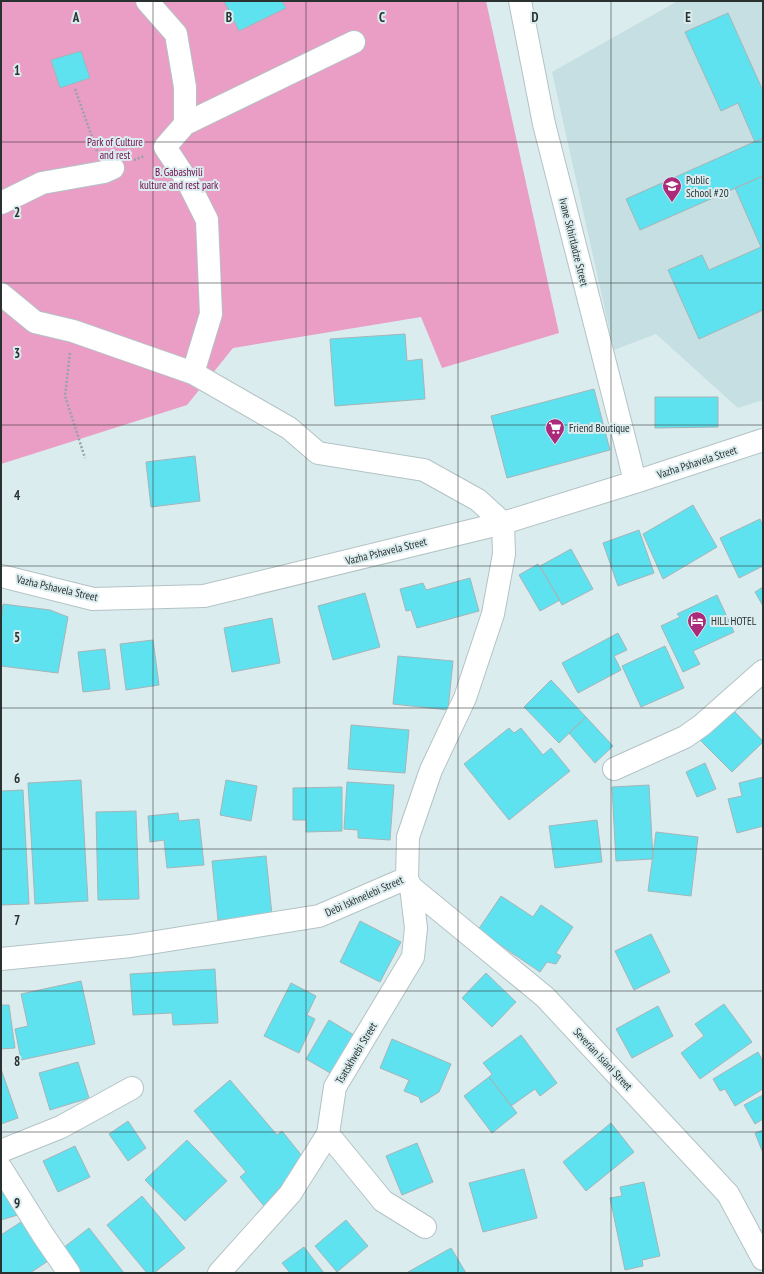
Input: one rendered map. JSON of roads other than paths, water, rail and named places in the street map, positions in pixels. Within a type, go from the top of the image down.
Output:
[{"type":"street","points":[[147,1],[176,34],[185,87],[185,124]]},
{"type":"street","name":"Ivane Skhirtladze Street","points":[[520,1],[544,124],[628,449],[635,482]]},
{"type":"street","points":[[193,373],[211,314],[207,220],[188,182],[165,147],[185,124],[354,42]]},
{"type":"street","points":[[1,203],[42,183],[109,170]]},
{"type":"street","points":[[1,294],[35,322],[73,331],[193,373],[289,428],[318,453],[424,470],[478,500],[503,523]]},
{"type":"street","name":"Vazha Pshavela Street","points":[[1,576],[93,599],[204,596],[503,523],[763,440]]},
{"type":"street","name":"Debi Iskhnelebi Street","points":[[1,959],[131,946],[319,916],[409,882],[408,837],[431,770],[465,698],[493,614],[504,554],[503,523]]},
{"type":"street","points":[[614,769],[685,737],[702,725],[763,671]]},
{"type":"street","name":"Tsatskhvebi Street","points":[[219,1273],[290,1194],[328,1134],[335,1088],[413,957],[416,928],[409,882]]},
{"type":"street","name":"Severian Isiani Street","points":[[409,882],[545,997],[728,1194],[763,1259]]},
{"type":"street","points":[[1,1152],[61,1127],[132,1088]]},
{"type":"street","points":[[328,1134],[383,1201],[425,1227]]},
{"type":"street","points":[[1,1168],[42,1235],[69,1273]]},
{"type":"place","name":"Public School #20","points":[[672,203]]},
{"type":"place","name":"Friend Boutique","points":[[555,445]]},
{"type":"place","name":"HILL HOTEL","points":[[697,638]]},
{"type":"park label","name":"Park of Culture and rest","points":[[115,148]]},
{"type":"park label","name":"B. Gabashvili kulture and rest park","points":[[179,178]]}]
